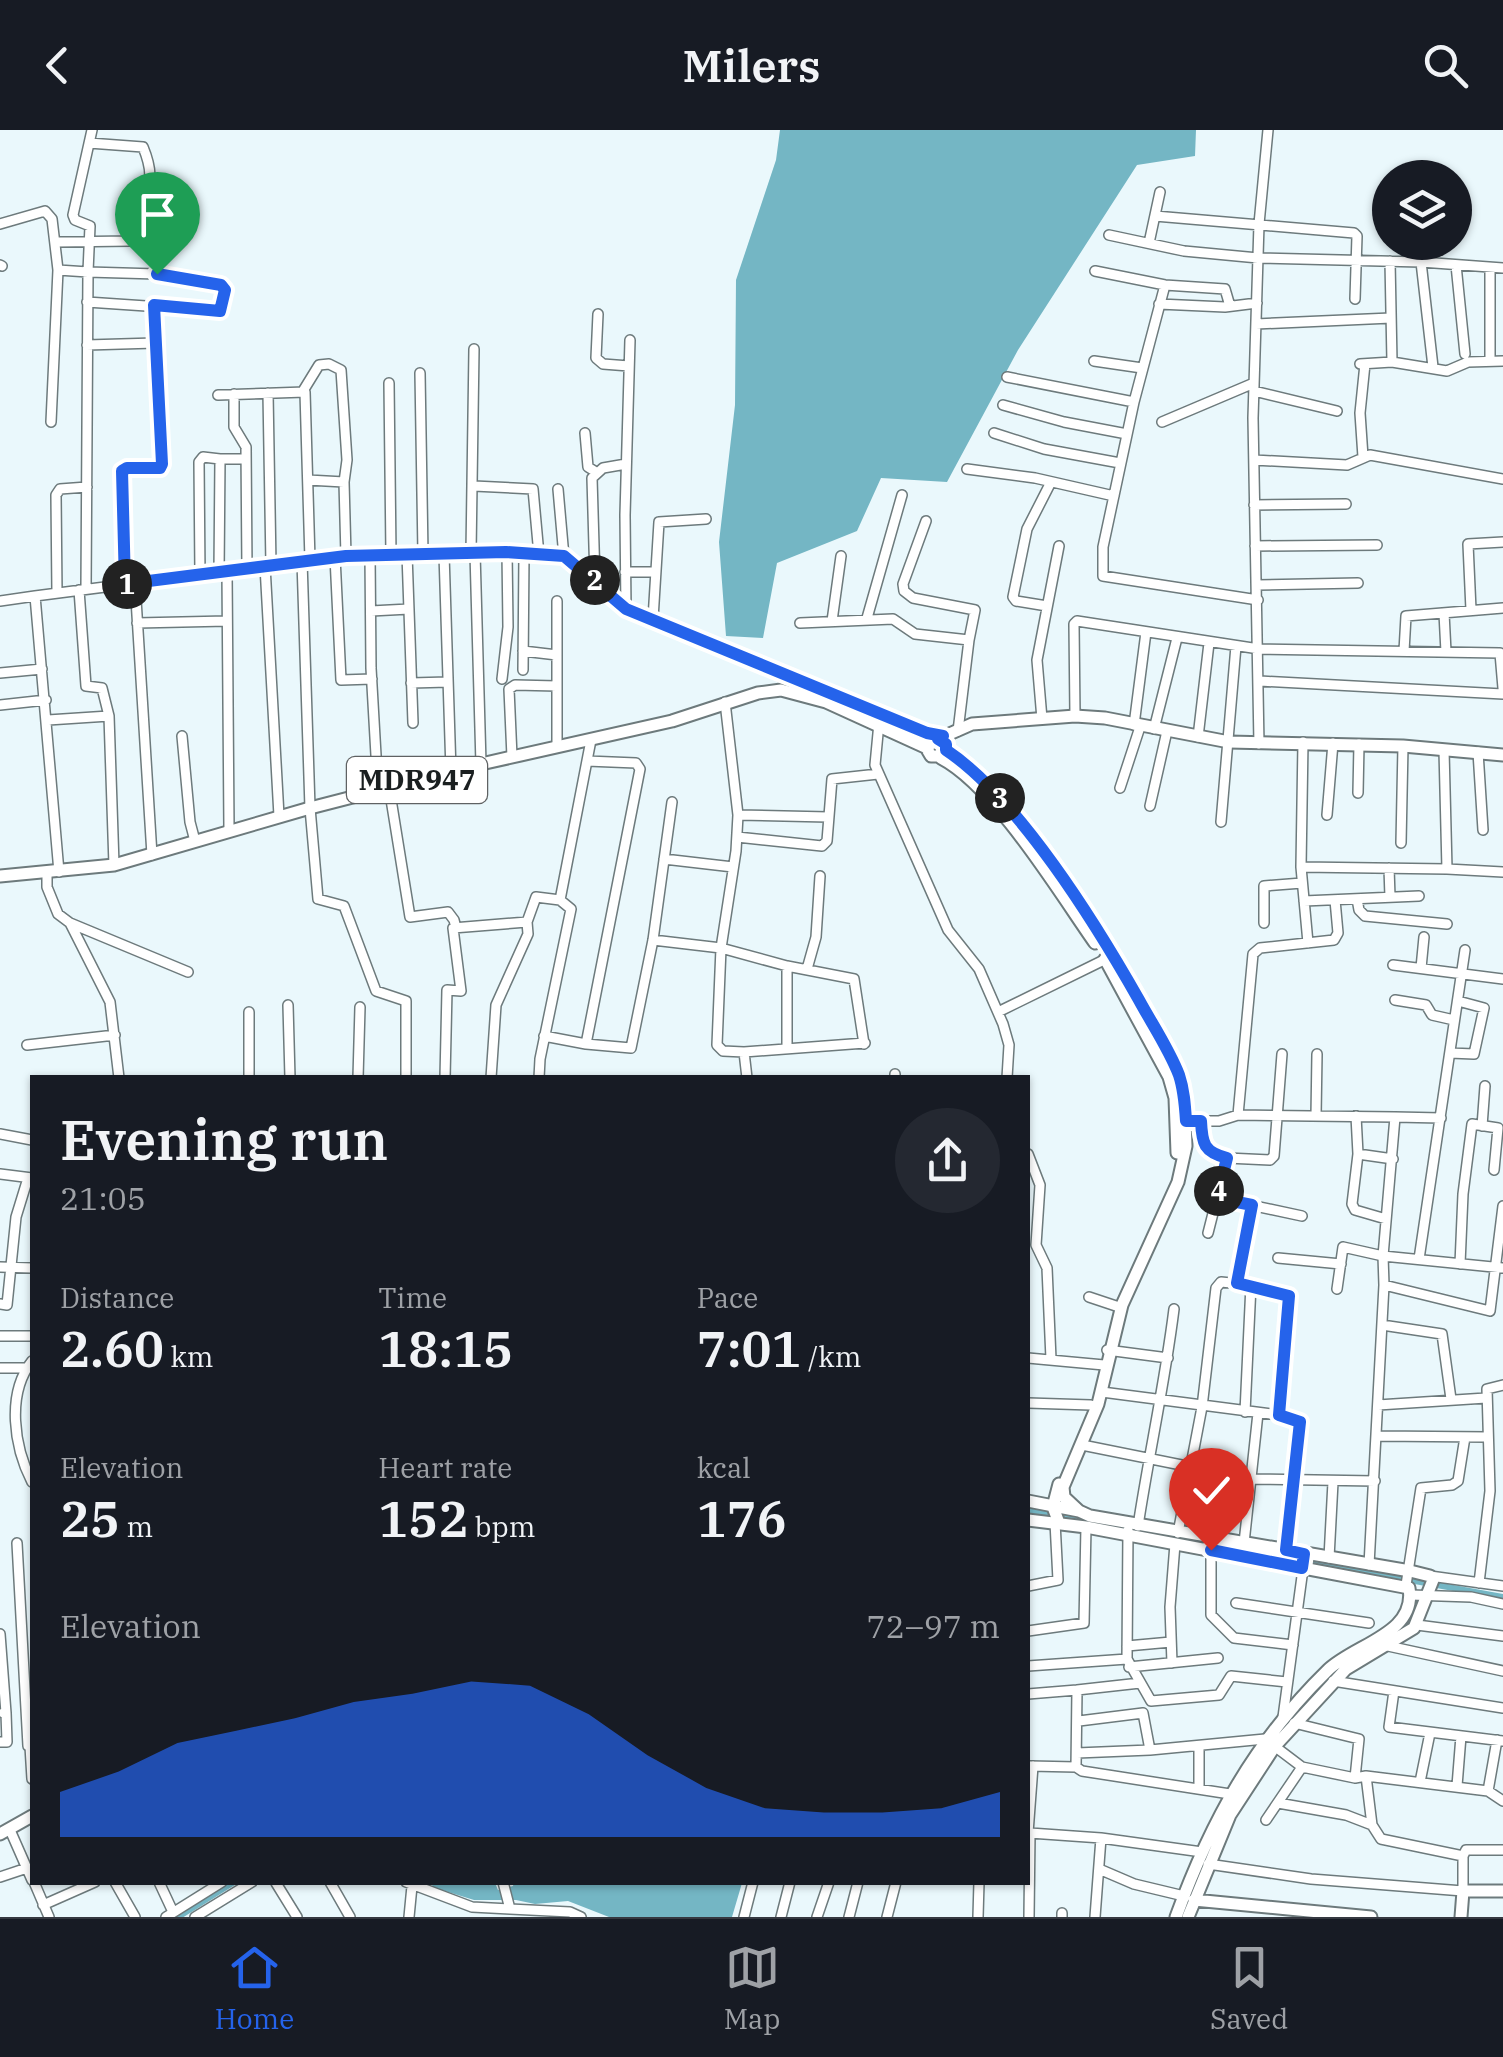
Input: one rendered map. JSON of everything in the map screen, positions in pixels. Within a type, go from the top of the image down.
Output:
[{"type":"main road","name":"MDR947","points":[[3,873],[114,866],[229,829],[383,788],[591,740],[781,690],[840,702],[879,722]]},
{"type":"main road","points":[[939,745],[972,724],[1075,716],[1229,742],[1403,746],[1503,755]]},
{"type":"main road","points":[[879,722],[939,745],[1026,845],[1106,960],[1169,1077],[1182,1121],[1175,1172],[1116,1306],[1102,1392],[1082,1445],[1061,1487],[1030,1499]]},
{"type":"main road","points":[[879,722],[939,745],[979,774],[998,796],[1060,877],[1114,959],[1178,1073],[1182,1121],[1178,1182],[1127,1292],[1053,1515]]},
{"type":"main road","points":[[1061,1487],[1079,1511]]},
{"type":"main road","points":[[1030,1501],[1086,1527],[1131,1529]]},
{"type":"main road","points":[[1030,1520],[1079,1511],[1131,1529],[1176,1538],[1244,1543],[1286,1550],[1303,1560],[1329,1558],[1369,1565],[1419,1586]]},
{"type":"main road","points":[[1176,1538],[1211,1550],[1303,1560],[1419,1586]]},
{"type":"main road","points":[[1289,1721],[1359,1660],[1417,1625],[1419,1586]]},
{"type":"main road","points":[[1176,1917],[1189,1898],[1230,1794],[1332,1666],[1392,1630],[1403,1619],[1419,1586]]},
{"type":"main road","points":[[1205,1858],[1270,1743]]},
{"type":"main road","points":[[5,1832],[30,1817]]},
{"type":"main road","points":[[1461,1917],[1462,1890],[1503,1890]]},
{"type":"main road","points":[[1189,1898],[1371,1917]]},
{"type":"main road","points":[[1188,1917],[1189,1898]]},
{"type":"street","points":[[92,130],[74,218],[89,225],[91,242],[86,302],[87,487],[82,590],[86,686],[102,688],[109,716],[114,866]]},
{"type":"street","points":[[1259,744],[1254,387],[1259,224],[1268,130]]},
{"type":"street","points":[[57,242],[130,242],[150,189],[152,174],[143,147],[89,143]]},
{"type":"street","points":[[1149,243],[1160,192]]},
{"type":"street","points":[[0,224],[45,212],[52,219],[58,270],[51,422]]},
{"type":"street","points":[[1156,216],[1354,233],[1356,299]]},
{"type":"street","points":[[1109,235],[1184,251],[1258,258],[1503,268]]},
{"type":"street","points":[[1390,261],[1392,362]]},
{"type":"street","points":[[1421,262],[1433,368]]},
{"type":"street","points":[[1456,265],[1465,354]]},
{"type":"street","points":[[1490,268],[1490,361]]},
{"type":"street","points":[[58,270],[157,274],[221,285],[225,290],[220,311],[86,302]]},
{"type":"street","points":[[1095,271],[1165,286],[1225,289],[1230,306]]},
{"type":"street","points":[[1165,286],[1120,463],[1103,546],[1103,576],[1258,600]]},
{"type":"street","points":[[1159,304],[1257,303]]},
{"type":"street","points":[[152,856],[137,623],[130,584],[122,471],[160,468],[162,464],[154,305]]},
{"type":"street","points":[[598,314],[599,362],[629,366]]},
{"type":"street","points":[[1256,324],[1391,318]]},
{"type":"street","points":[[626,609],[630,340]]},
{"type":"street","points":[[87,345],[155,343]]},
{"type":"street","points":[[474,349],[473,553],[481,764]]},
{"type":"street","points":[[1094,361],[1142,368]]},
{"type":"street","points":[[1363,457],[1362,364],[1392,362],[1452,370],[1468,362],[1503,361]]},
{"type":"street","points":[[303,391],[319,365],[329,364],[341,370],[347,460],[341,556],[341,680],[372,679]]},
{"type":"street","points":[[420,373],[423,554]]},
{"type":"street","points":[[1008,378],[1134,402]]},
{"type":"street","points":[[389,382],[392,554]]},
{"type":"street","points":[[1162,422],[1254,387],[1337,411]]},
{"type":"street","points":[[218,395],[303,391]]},
{"type":"street","points":[[303,391],[308,480],[310,808],[318,899],[344,906],[376,991],[406,1000],[406,1075]]},
{"type":"street","points":[[268,393],[268,566],[279,816]]},
{"type":"street","points":[[234,394],[234,428],[245,442],[246,569]]},
{"type":"street","points":[[1003,405],[1127,434]]},
{"type":"street","points":[[994,432],[1044,449],[1120,463]]},
{"type":"street","points":[[585,433],[588,467],[596,472]]},
{"type":"street","points":[[1254,460],[1347,464],[1370,455],[1503,478]]},
{"type":"street","points":[[200,575],[199,462],[204,458],[246,459]]},
{"type":"street","points":[[220,459],[227,621],[229,829]]},
{"type":"street","points":[[595,580],[592,478],[603,468],[626,464]]},
{"type":"street","points":[[968,469],[1114,496]]},
{"type":"street","points":[[308,480],[344,482]]},
{"type":"street","points":[[1048,606],[1016,601],[1013,597],[1027,529],[1051,482]]},
{"type":"street","points":[[474,486],[534,489],[539,555]]},
{"type":"street","points":[[58,593],[56,495],[60,489],[87,487]]},
{"type":"street","points":[[558,489],[564,556]]},
{"type":"street","points":[[867,618],[902,495]]},
{"type":"street","points":[[1254,505],[1346,504]]},
{"type":"street","points":[[654,620],[659,522],[706,519]]},
{"type":"street","points":[[926,521],[903,584],[904,591],[913,598],[975,610],[958,731]]},
{"type":"street","points":[[1470,610],[1468,544],[1503,542]]},
{"type":"street","points":[[1255,546],[1378,545]]},
{"type":"street","points":[[1042,720],[1037,660],[1058,546]]},
{"type":"street","points":[[502,679],[508,627],[506,552]]},
{"type":"street","points":[[0,601],[341,556],[506,552],[564,556],[626,609],[927,733],[939,745]]},
{"type":"street","points":[[407,554],[413,723]]},
{"type":"street","points":[[444,554],[450,771]]},
{"type":"street","points":[[524,554],[524,670]]},
{"type":"street","points":[[370,555],[372,679],[383,788],[410,917],[448,912],[456,928]]},
{"type":"street","points":[[832,621],[842,556]]},
{"type":"street","points":[[625,572],[654,572]]},
{"type":"street","points":[[1257,584],[1358,583]]},
{"type":"street","points":[[35,596],[48,720],[53,872],[48,887],[58,914],[70,923],[188,972]]},
{"type":"street","points":[[556,747],[558,601]]},
{"type":"street","points":[[1404,651],[1404,618],[1503,608]]},
{"type":"street","points":[[371,611],[409,609]]},
{"type":"street","points":[[1444,612],[1446,652]]},
{"type":"street","points":[[800,623],[894,620],[921,635],[969,640]]},
{"type":"street","points":[[137,623],[227,621]]},
{"type":"street","points":[[1075,716],[1075,622],[1259,649],[1500,653],[1503,691],[1260,681]]},
{"type":"street","points":[[1120,788],[1137,726],[1146,632]]},
{"type":"street","points":[[1150,806],[1177,638]]},
{"type":"street","points":[[1198,737],[1209,643]]},
{"type":"street","points":[[1221,822],[1236,646]]},
{"type":"street","points":[[524,651],[557,655]]},
{"type":"street","points":[[0,673],[42,669]]},
{"type":"street","points":[[412,683],[448,682]]},
{"type":"street","points":[[512,757],[509,689],[556,686]]},
{"type":"street","points":[[0,705],[46,700]]},
{"type":"street","points":[[653,940],[721,948],[854,979],[866,1043],[744,1052],[723,1050],[717,1045],[721,948],[738,815],[726,702]]},
{"type":"street","points":[[48,720],[109,716]]},
{"type":"street","points":[[879,722],[874,759],[878,774],[948,930],[978,968],[998,1012],[1009,1045],[1008,1075]]},
{"type":"street","points":[[182,736],[195,841]]},
{"type":"street","points":[[560,900],[591,740]]},
{"type":"street","points":[[1302,742],[1301,867],[1308,943]]},
{"type":"street","points":[[1327,814],[1333,743]]},
{"type":"street","points":[[1358,793],[1359,744]]},
{"type":"street","points":[[1401,842],[1403,746]]},
{"type":"street","points":[[1444,750],[1447,869]]},
{"type":"street","points":[[1478,752],[1483,830]]},
{"type":"street","points":[[586,1044],[640,769],[636,763],[587,761]]},
{"type":"street","points":[[737,837],[822,846],[827,841],[832,779],[878,774]]},
{"type":"street","points":[[544,1036],[631,1048],[653,940],[672,802]]},
{"type":"street","points":[[738,815],[828,817]]},
{"type":"street","points":[[664,859],[734,867]]},
{"type":"street","points":[[1301,867],[1503,872]]},
{"type":"street","points":[[1389,868],[1390,897]]},
{"type":"street","points":[[806,969],[816,937],[820,876]]},
{"type":"street","points":[[1264,923],[1264,886],[1302,883]]},
{"type":"street","points":[[1304,901],[1418,896]]},
{"type":"street","points":[[491,1075],[496,1005],[528,934],[527,922],[536,897],[560,900],[570,909],[539,1075]]},
{"type":"street","points":[[1358,899],[1359,910],[1365,916],[1447,924]]},
{"type":"street","points":[[1238,1115],[1253,954],[1260,948],[1337,937],[1335,900]]},
{"type":"street","points":[[445,1075],[448,990],[460,991],[453,928],[527,922]]},
{"type":"street","points":[[70,923],[110,1002],[118,1075]]},
{"type":"street","points":[[1422,968],[1424,937]]},
{"type":"street","points":[[1418,1258],[1465,950]]},
{"type":"street","points":[[998,1012],[1106,960]]},
{"type":"street","points":[[1393,965],[1503,980]]},
{"type":"street","points":[[786,966],[787,1048]]},
{"type":"street","points":[[1394,1000],[1426,1005],[1432,1015],[1454,1020]]},
{"type":"street","points":[[1450,1053],[1474,1054],[1484,1008],[1458,1001]]},
{"type":"street","points":[[288,1005],[290,1075]]},
{"type":"street","points":[[358,1075],[360,1008]]},
{"type":"street","points":[[248,1012],[248,1075]]},
{"type":"street","points":[[27,1045],[115,1035]]},
{"type":"street","points":[[744,1052],[747,1075]]},
{"type":"street","points":[[1201,1121],[1205,1148],[1210,1154],[1273,1158],[1282,1054]]},
{"type":"street","points":[[1316,1116],[1317,1054]]},
{"type":"street","points":[[1482,1126],[1486,1086]]},
{"type":"street","points":[[1182,1121],[1238,1115],[1441,1118]]},
{"type":"street","points":[[1356,1116],[1358,1154],[1352,1204],[1355,1210],[1386,1219]]},
{"type":"street","points":[[1369,1565],[1383,1256],[1395,1117]]},
{"type":"street","points":[[1460,1264],[1472,1124],[1498,1128],[1494,1170]]},
{"type":"street","points":[[0,1134],[30,1140]]},
{"type":"street","points":[[1358,1154],[1392,1159]]},
{"type":"street","points":[[1208,1232],[1227,1158]]},
{"type":"street","points":[[1030,1159],[1040,1184],[1036,1245],[1048,1268],[1051,1359]]},
{"type":"street","points":[[0,1174],[30,1178],[16,1217],[5,1268],[7,1306],[0,1304]]},
{"type":"street","points":[[1217,1198],[1302,1216]]},
{"type":"street","points":[[1237,1283],[1252,1205]]},
{"type":"street","points":[[1384,1285],[1490,1311],[1499,1268],[1502,1206]]},
{"type":"street","points":[[0,1238],[14,1240]]},
{"type":"street","points":[[1337,1290],[1343,1247],[1383,1256],[1499,1268]]},
{"type":"street","points":[[1278,1258],[1341,1264]]},
{"type":"street","points":[[1172,1663],[1170,1607],[1176,1538],[1202,1407],[1216,1288],[1221,1282],[1251,1285],[1289,1296],[1279,1415]]},
{"type":"street","points":[[1245,1412],[1251,1285]]},
{"type":"street","points":[[1089,1297],[1116,1306]]},
{"type":"street","points":[[1174,1309],[1162,1401],[1131,1529],[1128,1663],[1150,1702],[1219,1696],[1230,1676],[1287,1682]]},
{"type":"street","points":[[1382,1325],[1442,1334],[1451,1399]]},
{"type":"street","points":[[0,1336],[30,1336]]},
{"type":"street","points":[[1109,1350],[1168,1358]]},
{"type":"street","points":[[1030,1358],[1104,1364]]},
{"type":"street","points":[[0,1368],[30,1364]]},
{"type":"street","points":[[30,1364],[21,1376],[16,1430],[30,1477]]},
{"type":"street","points":[[1478,1583],[1490,1492],[1487,1389],[1503,1386]]},
{"type":"street","points":[[1102,1392],[1279,1415],[1300,1422],[1286,1550]]},
{"type":"street","points":[[1378,1404],[1486,1398]]},
{"type":"street","points":[[1030,1403],[1091,1405]]},
{"type":"street","points":[[1244,1543],[1258,1412]]},
{"type":"street","points":[[1377,1436],[1465,1437],[1503,1447]]},
{"type":"street","points":[[1419,1586],[1421,1488],[1458,1481],[1465,1437]]},
{"type":"street","points":[[1082,1445],[1252,1478],[1375,1480]]},
{"type":"street","points":[[1329,1558],[1332,1482]]},
{"type":"street","points":[[1490,1492],[1503,1492]]},
{"type":"street","points":[[1030,1586],[1058,1580],[1053,1515]]},
{"type":"street","points":[[1030,1631],[1084,1623],[1086,1527]]},
{"type":"street","points":[[17,1543],[30,1746]]},
{"type":"street","points":[[1211,1550],[1211,1615],[1234,1638],[1293,1646]]},
{"type":"street","points":[[1303,1560],[1287,1682],[1289,1721],[1359,1738],[1361,1777],[1372,1825],[1385,1842],[1462,1856]]},
{"type":"street","points":[[1419,1586],[1503,1586]]},
{"type":"street","points":[[1419,1586],[1503,1604]]},
{"type":"street","points":[[1236,1604],[1369,1623]]},
{"type":"street","points":[[1417,1625],[1503,1636]]},
{"type":"street","points":[[0,1634],[7,1742],[0,1742]]},
{"type":"street","points":[[1127,1646],[1171,1642]]},
{"type":"street","points":[[1388,1646],[1503,1671]]},
{"type":"street","points":[[1030,1666],[1172,1663],[1218,1658]]},
{"type":"street","points":[[1333,1681],[1503,1708]]},
{"type":"street","points":[[1030,1694],[1140,1683]]},
{"type":"street","points":[[1076,1767],[1077,1690]]},
{"type":"street","points":[[1394,1690],[1389,1727],[1500,1740],[1488,1792]]},
{"type":"street","points":[[1079,1720],[1143,1712],[1150,1750]]},
{"type":"street","points":[[1420,1782],[1430,1732]]},
{"type":"street","points":[[1457,1786],[1461,1736]]},
{"type":"street","points":[[1077,1754],[1270,1743],[1302,1767],[1457,1786],[1488,1792],[1503,1800]]},
{"type":"street","points":[[1199,1746],[1199,1788]]},
{"type":"street","points":[[1030,1766],[1076,1767],[1230,1794]]},
{"type":"street","points":[[1266,1820],[1302,1767]]},
{"type":"street","points":[[1278,1803],[1346,1815],[1372,1825]]},
{"type":"street","points":[[5,1832],[30,1874]]},
{"type":"street","points":[[1030,1833],[1101,1838],[1311,1879],[1462,1890],[1462,1856],[1466,1850],[1503,1850]]},
{"type":"street","points":[[1095,1917],[1101,1838]]},
{"type":"street","points":[[0,1878],[27,1868]]},
{"type":"street","points":[[1099,1869],[1134,1884],[1189,1898]]},
{"type":"street","points":[[35,1885],[49,1917]]},
{"type":"street","points":[[43,1905],[88,1885]]},
{"type":"street","points":[[117,1885],[135,1917]]},
{"type":"street","points":[[160,1885],[170,1914],[217,1885]]},
{"type":"street","points":[[200,1885],[204,1893]]},
{"type":"street","points":[[195,1917],[247,1885]]},
{"type":"street","points":[[278,1885],[296,1917]]},
{"type":"street","points":[[332,1885],[350,1917]]},
{"type":"street","points":[[409,1885],[409,1917]]},
{"type":"street","points":[[411,1885],[474,1912],[507,1896],[581,1917]]},
{"type":"street","points":[[744,1917],[752,1885]]},
{"type":"street","points":[[781,1917],[789,1885]]},
{"type":"street","points":[[817,1917],[828,1885]]},
{"type":"street","points":[[849,1917],[857,1885]]},
{"type":"street","points":[[886,1917],[895,1885]]},
{"type":"street","points":[[978,1917],[981,1885]]},
{"type":"street","points":[[1028,1885],[1029,1917]]},
{"type":"water","points":[[780,130],[1196,130],[1195,156],[1137,165],[1018,350],[947,482],[881,478],[857,531],[777,563],[763,638],[726,636],[719,542],[735,405],[736,280],[776,160]]},
{"type":"water","points":[[496,1885],[498,1890],[513,1886],[741,1885],[732,1917],[609,1917],[568,1901],[535,1904],[474,1900],[432,1887]]},
{"type":"waterway","points":[[1030,1511],[1503,1597]]},
{"type":"waterway","points":[[1287,1724],[1325,1681]]},
{"type":"waterway","points":[[178,1917],[229,1885]]},
{"type":"route","points":[[157,274],[221,285],[225,290],[220,311],[154,305],[162,464],[160,468],[122,471],[125,584],[346,556],[506,552],[564,556],[626,609],[927,733],[943,736],[938,739],[946,744],[946,750],[979,774],[998,796],[1060,877],[1124,973],[1178,1073],[1186,1121],[1201,1121],[1205,1148],[1210,1154],[1227,1158],[1217,1198],[1252,1205],[1237,1283],[1289,1296],[1279,1415],[1300,1422],[1286,1550],[1304,1554],[1302,1568],[1211,1550]]}]
